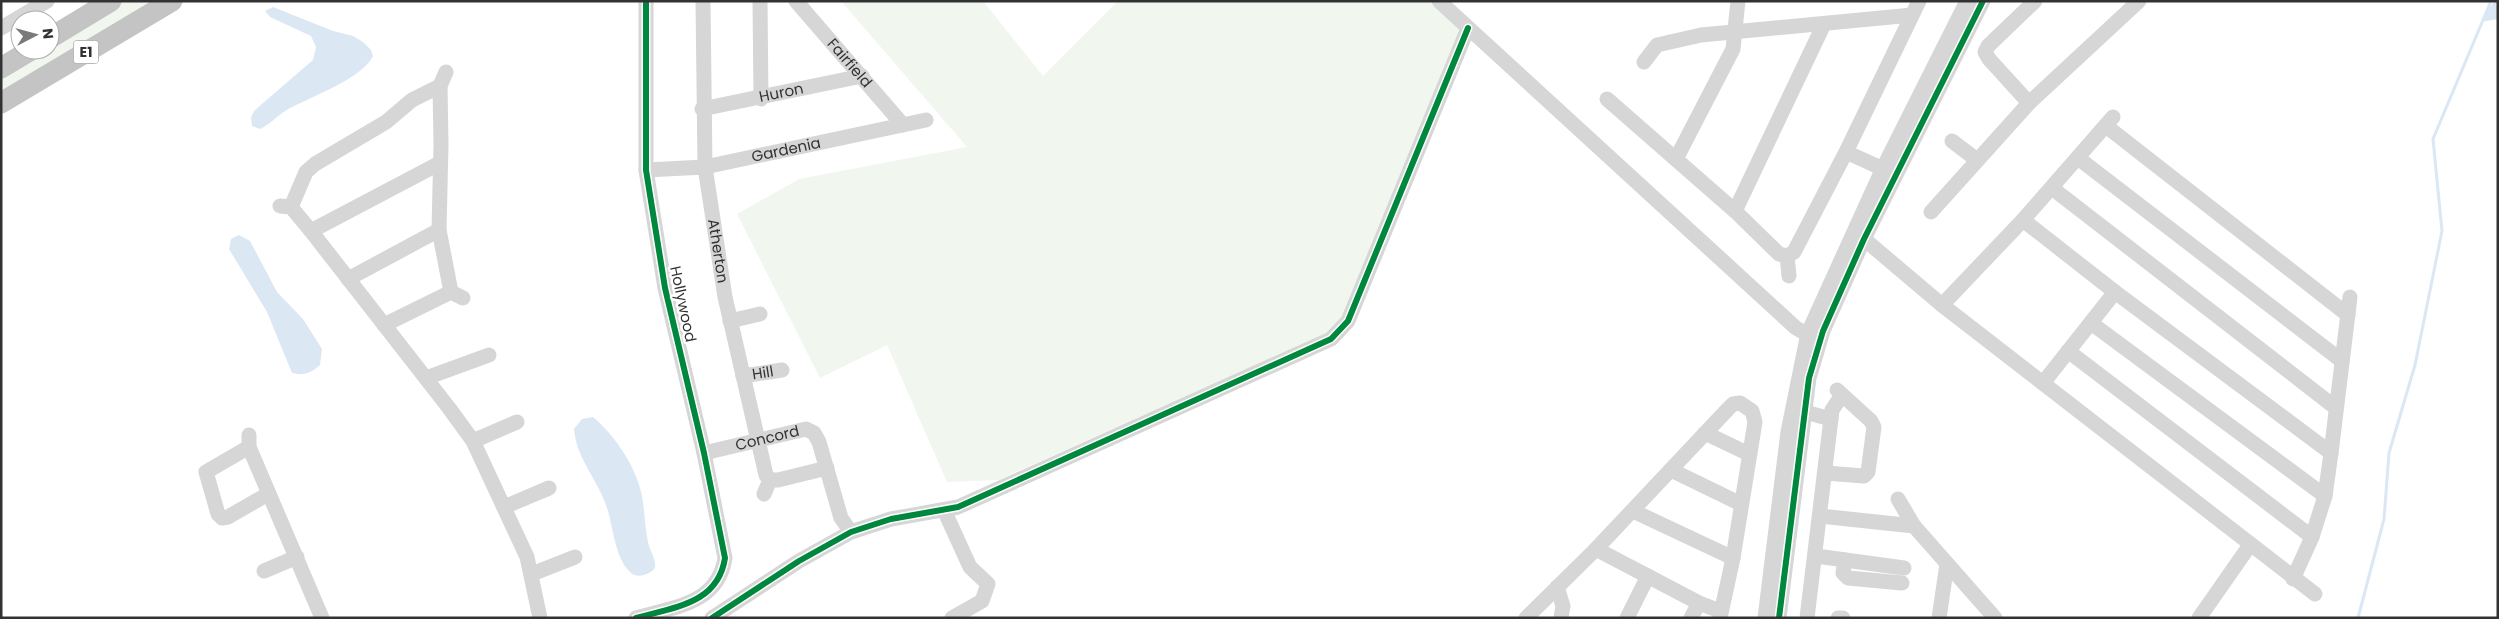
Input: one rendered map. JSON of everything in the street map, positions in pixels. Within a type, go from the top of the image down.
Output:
[{"type":"highway","name":"E1","points":[[60,32],[111,1]]},
{"type":"highway","name":"E1","points":[[1,103],[172,1]]},
{"type":"highway","points":[[1,68],[14,60]]},
{"type":"street","points":[[1,28],[47,1]]},
{"type":"street","name":"Hollywood","points":[[646,1],[646,170],[665,288],[704,453],[725,558],[723,569],[719,576],[699,600]]},
{"type":"street","name":"Atherton","points":[[702,1],[702,109],[705,167],[730,321],[766,474],[770,480]]},
{"type":"street","points":[[760,1],[761,98]]},
{"type":"street","name":"Fairfield","points":[[796,1],[903,125]]},
{"type":"street","points":[[1439,1],[1796,328],[1816,332]]},
{"type":"street","points":[[1676,159],[1733,48],[1738,1]]},
{"type":"street","points":[[1608,99],[1735,211],[1779,254],[1787,256],[1794,252],[1846,152],[1919,1]]},
{"type":"street","points":[[1764,618],[1788,432],[1809,378],[1816,332],[1967,1]]},
{"type":"street","points":[[1889,172],[1983,1]]},
{"type":"street","points":[[2029,103],[1989,59],[1986,52],[1988,46],[2035,1]]},
{"type":"street","points":[[1931,212],[2029,103],[2139,1]]},
{"type":"street","points":[[1644,62],[1657,45],[1666,42],[1736,32],[1912,15]]},
{"type":"street","points":[[1735,211],[1824,24]]},
{"type":"street","points":[[712,618],[799,561],[851,532],[891,519],[958,507],[1322,343],[1339,332],[1348,321],[1468,28]]},
{"type":"street","points":[[384,325],[457,295],[439,230],[440,86],[446,72]]},
{"type":"street","name":"Huron","points":[[702,109],[862,76]]},
{"type":"street","points":[[440,86],[412,100],[386,122],[315,164],[306,172],[286,207],[311,231],[473,441],[519,536],[532,574],[540,618]]},
{"type":"street","name":"Gardenia","points":[[646,170],[705,167],[926,120]]},
{"type":"street","points":[[1942,305],[2023,220],[2109,122],[2348,315]]},
{"type":"street","points":[[1952,141],[1977,160]]},
{"type":"street","points":[[1846,152],[1889,172]]},
{"type":"street","points":[[2078,158],[2342,361]]},
{"type":"street","points":[[311,231],[440,163]]},
{"type":"street","points":[[2052,188],[2336,408]]},
{"type":"street","points":[[2023,220],[2115,292],[2331,454]]},
{"type":"street","points":[[348,279],[439,230]]},
{"type":"street","points":[[1859,236],[1942,305],[2315,594]]},
{"type":"street","points":[[1787,256],[1789,276]]},
{"type":"street","points":[[2043,383],[2115,292]]},
{"type":"street","points":[[2294,579],[2312,537],[2325,496],[2350,297]]},
{"type":"street","points":[[730,321],[760,314]]},
{"type":"street","points":[[2091,323],[2325,496]]},
{"type":"street","points":[[2068,351],[2312,537]]},
{"type":"street","points":[[426,378],[489,354]]},
{"type":"street","name":"Hill","points":[[743,376],[782,370]]},
{"type":"street","points":[[1808,618],[1826,473],[1831,414],[1839,393],[1871,421],[1874,427],[1868,472],[1859,477],[1826,473]]},
{"type":"street","points":[[1526,618],[1596,549],[1733,404],[1743,404],[1752,411],[1755,422],[1733,558],[1720,614],[1596,549]]},
{"type":"street","points":[[1799,406],[1831,414]]},
{"type":"street","points":[[1779,618],[1799,406]]},
{"type":"street","points":[[473,441],[518,422]]},
{"type":"street","name":"Concord","points":[[704,453],[806,429],[814,433],[819,442],[841,518],[851,532]]},
{"type":"street","points":[[1705,433],[1749,454]]},
{"type":"street","points":[[268,494],[228,517],[222,518],[218,514],[206,472],[249,441],[268,494],[297,557],[317,616]]},
{"type":"street","points":[[764,494],[770,480],[778,480],[827,468]]},
{"type":"street","points":[[1671,470],[1741,504]]},
{"type":"street","points":[[504,507],[549,488]]},
{"type":"street","points":[[1898,499],[1914,526],[1947,564],[1983,612],[1995,618]]},
{"type":"street","points":[[944,510],[970,567],[988,584],[982,602],[952,618]]},
{"type":"street","points":[[1633,510],[1733,558]]},
{"type":"street","points":[[1820,516],[1914,526]]},
{"type":"street","points":[[2199,618],[2250,545]]},
{"type":"street","points":[[532,574],[575,556]]},
{"type":"street","points":[[1816,556],[1844,560],[1843,573],[1848,578],[1903,574]]},
{"type":"street","points":[[264,571],[297,557]]},
{"type":"street","points":[[1939,618],[1947,564]]},
{"type":"street","points":[[1627,618],[1648,576]]},
{"type":"street","points":[[1557,587],[1563,606],[1561,618]]},
{"type":"street","points":[[636,618],[699,600],[702,618]]},
{"type":"street","points":[[1691,618],[1699,604]]},
{"type":"street","points":[[1838,618],[1843,618]]},
{"type":"shaded area","points":[[119,1],[158,1],[1,97],[1,72],[21,60],[60,60],[60,37]]},
{"type":"shaded area","points":[[841,1],[983,1],[1043,76],[1118,1],[1432,1],[1460,27],[1347,310],[1334,330],[998,480],[947,482],[887,345],[820,378],[737,214],[799,179],[967,147]]},
{"type":"shaded area","points":[[2494,1],[2498,1],[2498,19],[2481,22]]},
{"type":"shaded area","points":[[273,7],[333,31],[353,36],[371,50],[373,56],[358,73],[285,111],[260,129],[252,126],[251,117],[255,110],[313,60],[316,47],[311,36],[270,17],[265,11]]},
{"type":"shaded area","points":[[239,235],[250,241],[277,292],[303,319],[322,349],[320,365],[310,372],[304,374],[292,373],[267,312],[229,249],[231,239]]},
{"type":"shaded area","points":[[593,417],[621,449],[637,478],[643,501],[648,542],[655,564],[653,570],[644,575],[637,576],[631,573],[622,560],[618,552],[604,500],[579,450],[574,429],[582,419]]},
{"type":"waterway","points":[[2358,618],[2384,519],[2389,453],[2415,365],[2442,231],[2433,139],[2491,1]]},
{"type":"cycle path","points":[[636,618],[679,606],[704,594],[721,573],[725,558],[704,453],[665,288],[646,170],[646,1]]},
{"type":"cycle path","points":[[1779,618],[1809,378],[1823,331],[1864,239],[1983,1]]},
{"type":"cycle path","points":[[712,618],[799,561],[851,532],[891,519],[958,507],[1331,339],[1348,321],[1468,28]]}]
